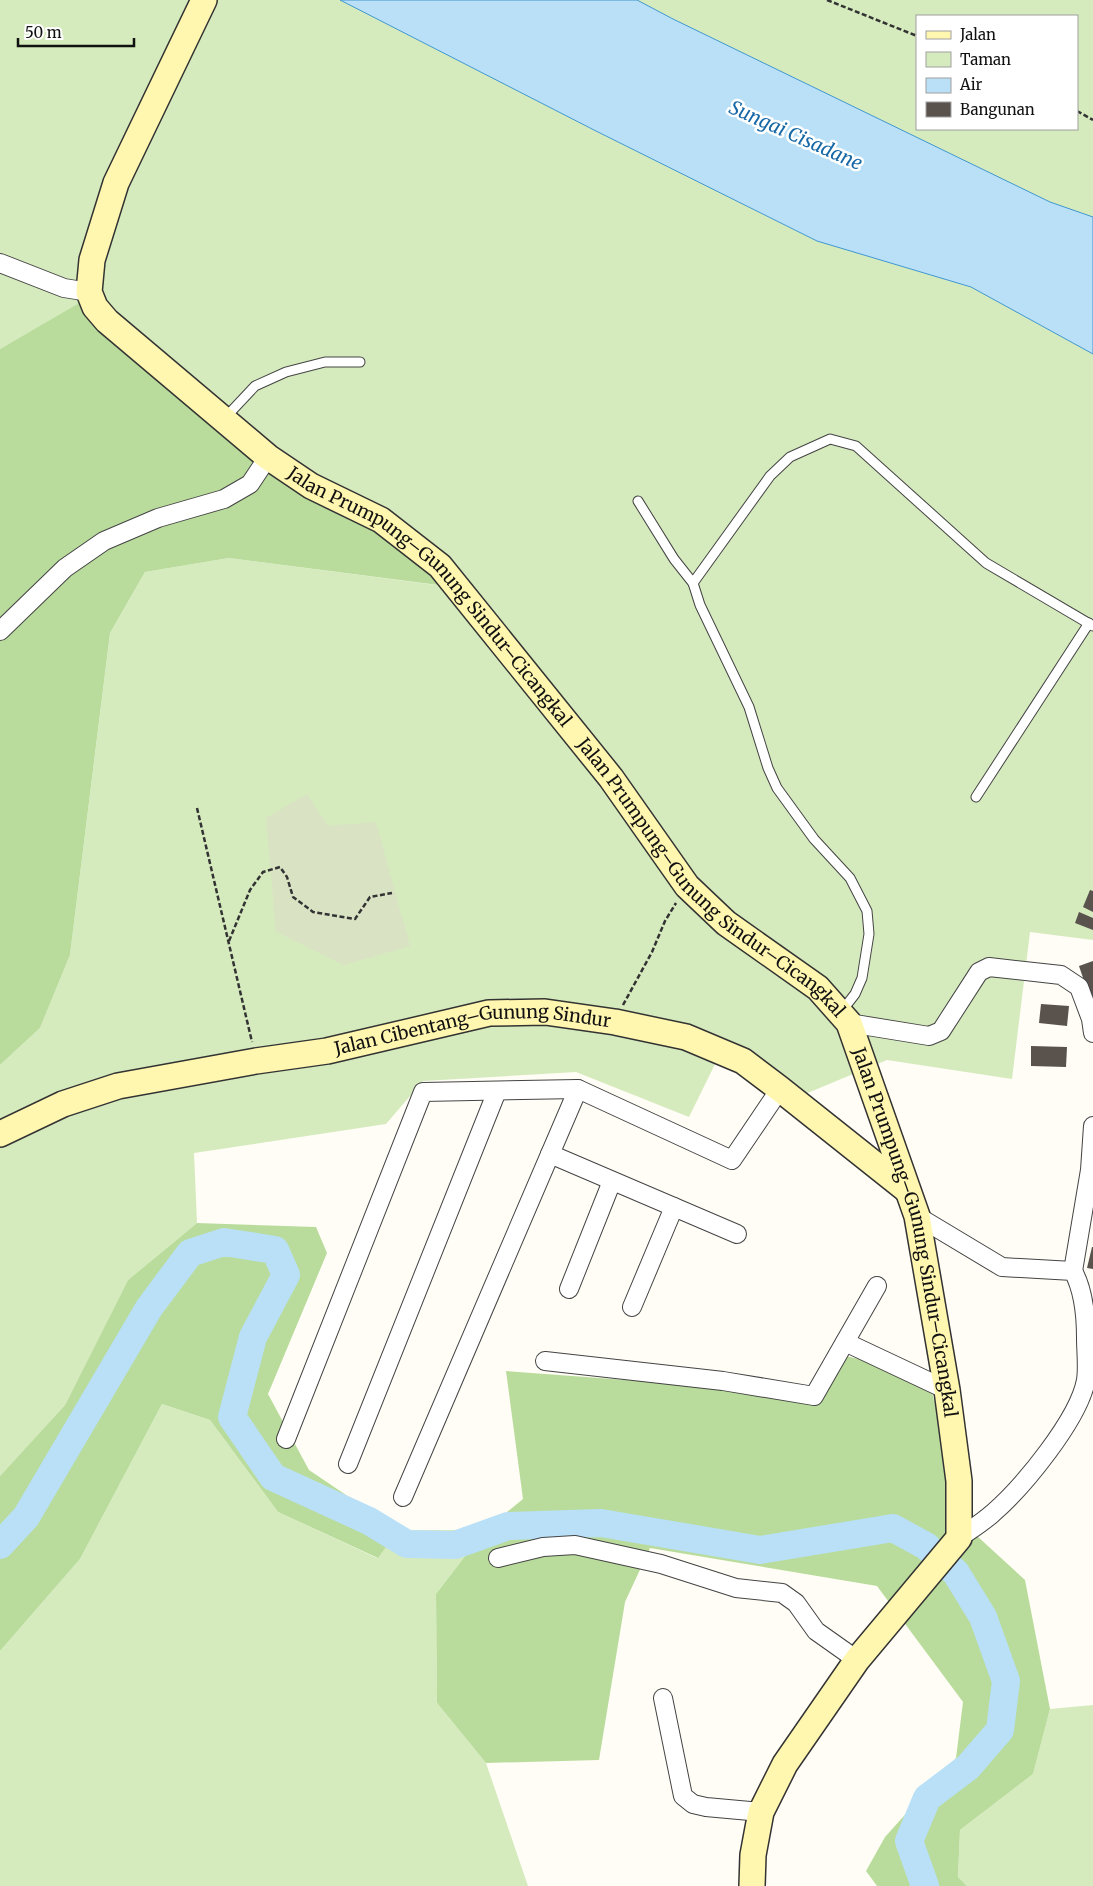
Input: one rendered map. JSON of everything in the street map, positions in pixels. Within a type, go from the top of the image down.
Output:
[{"type":"main road","points":[[89,292],[92,260],[116,183],[204,0]]},
{"type":"main road","name":"Jalan Prumpung–Gunung Sindur–Cicangkal","points":[[89,292],[95,307],[107,321],[268,457],[311,486],[381,520],[440,566],[611,778],[687,886],[726,923],[818,988],[845,1018],[917,1216],[947,1390],[959,1481],[947,1552]]},
{"type":"main road","name":"Jalan Cibentang–Gunung Sindur","points":[[0,1134],[63,1104],[118,1086],[256,1061],[327,1051],[489,1012],[545,1012],[615,1022],[686,1037],[743,1061],[907,1190]]},
{"type":"main road","points":[[752,1886],[753,1855],[761,1812],[785,1764],[858,1660],[947,1552]]},
{"type":"street","points":[[0,263],[64,288],[89,292]]},
{"type":"street","points":[[0,631],[65,568],[104,541],[158,518],[224,499],[250,484],[268,457]]},
{"type":"street","points":[[845,1018],[928,1036],[941,1031],[979,972],[989,967],[1061,975],[1079,988],[1092,1019],[1093,1033]]},
{"type":"street","points":[[286,1440],[423,1092],[578,1089],[732,1160],[780,1089]]},
{"type":"street","points":[[403,1496],[578,1089]]},
{"type":"street","points":[[348,1464],[497,1091]]},
{"type":"street","points":[[947,1552],[992,1514],[1024,1482],[1066,1424],[1089,1380],[1082,1281],[1093,1126]]},
{"type":"street","points":[[550,1154],[737,1234]]},
{"type":"street","points":[[569,1289],[612,1181]]},
{"type":"street","points":[[632,1306],[674,1207]]},
{"type":"street","points":[[917,1216],[1002,1267],[1082,1281]]},
{"type":"street","points":[[545,1361],[723,1381],[814,1396],[877,1286]]},
{"type":"street","points":[[845,1342],[947,1390]]},
{"type":"street","points":[[498,1558],[543,1547],[575,1545],[661,1564],[736,1588],[782,1593],[796,1603],[816,1631],[858,1660]]},
{"type":"street","points":[[663,1698],[684,1796],[693,1804],[706,1807],[761,1812]]},
{"type":"lane","points":[[224,420],[255,386],[286,372],[325,362],[360,362]]},
{"type":"lane","points":[[693,583],[770,476],[790,457],[830,440],[856,446],[986,563],[1091,624],[976,797]]},
{"type":"lane","points":[[638,501],[674,559],[693,583],[700,605],[749,707],[768,768],[777,788],[814,840],[850,878],[868,911],[869,934],[862,978],[845,1018]]},
{"type":"path","points":[[828,0],[916,36]]},
{"type":"path","points":[[1078,112],[1093,120]]},
{"type":"path","points":[[197,808],[256,1061]]},
{"type":"path","points":[[228,942],[250,890],[264,872],[280,867],[288,876],[293,897],[313,912],[355,919],[370,897],[392,893]]},
{"type":"path","points":[[615,1022],[652,952],[665,921],[687,886]]},
{"type":"green space","points":[[0,0],[340,0],[817,241],[971,287],[1093,354],[1093,940],[1030,932],[1012,1079],[887,1060],[793,1099],[719,1056],[689,1117],[576,1072],[423,1081],[386,1124],[194,1153],[197,1223],[128,1280],[65,1405],[0,1476],[0,1065],[40,1028],[70,955],[110,633],[145,572],[229,558],[444,586],[88,299],[0,349]]},
{"type":"green space","points":[[637,0],[1093,0],[1093,217],[1050,202]]},
{"type":"green space","points":[[88,298],[446,586],[229,558],[145,572],[110,633],[70,955],[40,1028],[0,1065],[0,349]]},
{"type":"green space","points":[[307,794],[328,826],[376,822],[410,946],[344,965],[276,932],[266,818]]},
{"type":"green space","points":[[197,1223],[316,1227],[327,1253],[268,1394],[309,1470],[398,1530],[378,1558],[278,1512],[210,1420],[162,1404],[80,1559],[0,1651],[0,1476],[65,1405],[128,1280]]},
{"type":"green space","points":[[842,1355],[928,1376],[965,1525],[1025,1580],[1050,1709],[1033,1774],[960,1830],[958,1877],[967,1886],[877,1886],[866,1871],[885,1837],[956,1758],[963,1702],[877,1586],[650,1548],[625,1602],[599,1760],[486,1763],[437,1703],[436,1594],[485,1530],[523,1499],[506,1371],[813,1394]]},
{"type":"green space","points":[[162,1404],[210,1420],[278,1512],[377,1558],[398,1530],[485,1530],[436,1594],[437,1703],[486,1763],[528,1886],[0,1886],[0,1651],[80,1559]]},
{"type":"green space","points":[[1093,1705],[1093,1886],[967,1886],[958,1877],[960,1830],[1033,1774],[1050,1709]]},
{"type":"water","name":"Sungai Cisadane","points":[[340,0],[637,0],[1050,202],[1093,217],[1093,354],[971,287],[817,241]]},
{"type":"building","points":[[1090,890],[1093,891],[1093,912],[1083,907]]},
{"type":"building","points":[[1079,912],[1093,918],[1093,930],[1075,923]]},
{"type":"building","points":[[1093,961],[1093,1001],[1091,1001],[1079,966]]},
{"type":"building","points":[[1041,1004],[1069,1006],[1067,1026],[1039,1023]]},
{"type":"building","points":[[1031,1046],[1067,1047],[1066,1067],[1031,1066]]},
{"type":"building","points":[[1093,1247],[1093,1269],[1087,1268]]},
{"type":"waterway","points":[[0,1545],[26,1517],[149,1308],[190,1253],[224,1242],[275,1250],[286,1275],[253,1337],[232,1417],[273,1477],[369,1521],[407,1544],[455,1545],[508,1526],[601,1523],[760,1550],[893,1528],[926,1546],[956,1573],[983,1617],[1006,1681],[1000,1730],[968,1767],[927,1798],[909,1841],[925,1886]]}]
